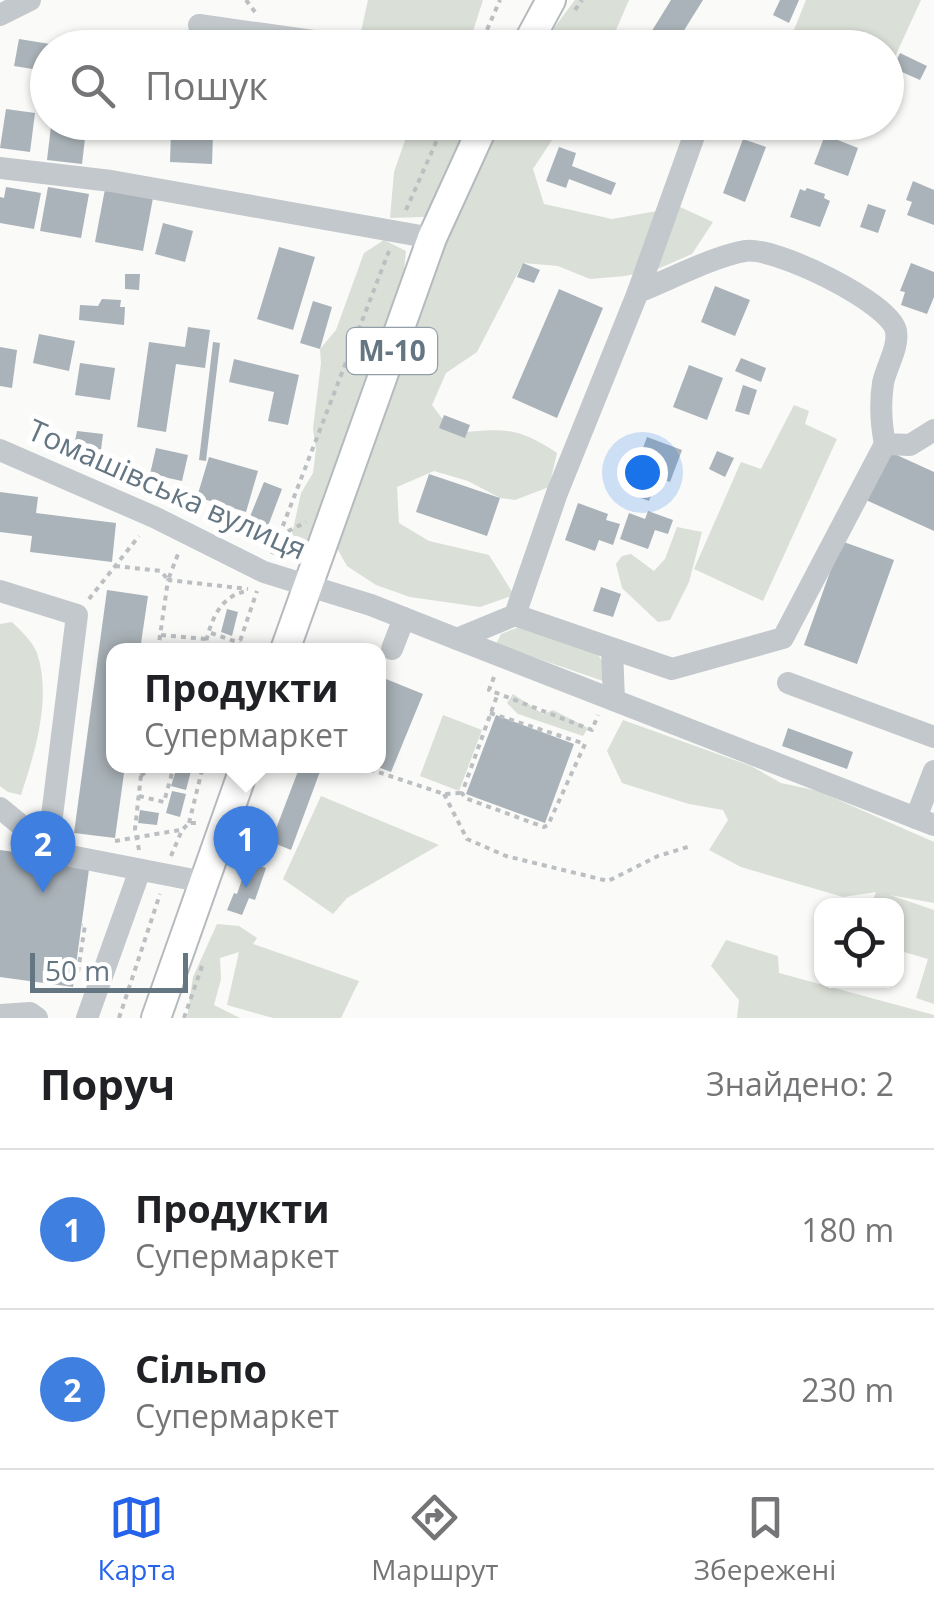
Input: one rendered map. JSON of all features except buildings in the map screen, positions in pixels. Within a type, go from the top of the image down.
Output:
[{"type":"main road","points":[[534,30],[550,0]]},
{"type":"main road","name":"М-10","points":[[288,643],[432,238],[477,140]]},
{"type":"main road","points":[[156,1018],[243,773]]},
{"type":"street","points":[[0,14],[30,0]]},
{"type":"street","points":[[199,25],[235,30]]},
{"type":"street","points":[[515,615],[557,493],[638,292],[693,140]]},
{"type":"street","points":[[0,168],[110,181],[432,238]]},
{"type":"street","points":[[457,639],[515,615],[672,669],[784,638],[886,444],[882,393],[897,334],[885,314],[847,288],[796,263],[757,250],[730,256],[638,292]]},
{"type":"street","points":[[886,444],[910,445],[934,430]]},
{"type":"street","name":"Томашівська вулиця","points":[[0,450],[154,517],[264,572],[404,618],[925,821]]},
{"type":"street","points":[[0,591],[77,615],[48,848]]},
{"type":"street","points":[[392,649],[404,618]]},
{"type":"street","points":[[610,698],[612,648]]},
{"type":"street","points":[[788,683],[934,737]]},
{"type":"street","points":[[925,821],[934,770]]},
{"type":"street","points":[[0,808],[55,853],[140,859],[204,882]]},
{"type":"street","points":[[87,1018],[140,859]]},
{"type":"street","points":[[0,1016],[30,1013],[37,1018]]},
{"type":"path","points":[[488,30],[500,0]]},
{"type":"path","points":[[272,556],[396,232],[437,140]]},
{"type":"path","points":[[279,536],[319,516]]},
{"type":"path","points":[[77,615],[154,517]]},
{"type":"path","points":[[159,643],[168,580],[186,533]]},
{"type":"path","points":[[116,566],[160,571],[168,580],[258,590]]},
{"type":"path","points":[[206,643],[220,605],[234,593],[258,590]]},
{"type":"path","points":[[161,635],[208,636],[240,643],[258,590]]},
{"type":"path","points":[[502,656],[489,690],[592,730]]},
{"type":"path","points":[[462,793],[498,694]]},
{"type":"path","points":[[462,793],[465,798],[548,825],[610,698]]},
{"type":"path","points":[[490,713],[585,744]]},
{"type":"path","points":[[140,859],[137,837],[141,773]]},
{"type":"path","points":[[141,776],[144,773]]},
{"type":"path","points":[[138,796],[164,802],[172,773]]},
{"type":"path","points":[[172,851],[189,823],[201,773]]},
{"type":"path","points":[[381,773],[444,794],[462,793]]},
{"type":"path","points":[[444,794],[468,839],[506,856],[608,881],[658,856],[691,846]]},
{"type":"path","points":[[189,823],[200,824]]},
{"type":"path","points":[[114,841],[182,830]]},
{"type":"path","points":[[119,1018],[164,881]]},
{"type":"path","points":[[76,988],[86,925]]},
{"type":"shaded area","points":[[368,0],[483,0],[473,30],[361,30]]},
{"type":"shaded area","points":[[575,0],[629,0],[616,30],[552,30]]},
{"type":"shaded area","points":[[806,0],[921,0],[904,37],[904,30],[794,30]]},
{"type":"shaded area","points":[[405,140],[468,140],[454,173],[424,217],[390,218],[394,172]]},
{"type":"shaded area","points":[[491,140],[552,140],[533,169],[544,204],[612,219],[680,207],[713,222],[692,254],[660,268],[625,276],[590,279],[558,266],[523,263],[477,352],[446,373],[432,405],[453,433],[519,433],[557,453],[549,487],[515,500],[500,498],[468,481],[434,471],[397,487],[399,523],[429,541],[489,555],[514,595],[480,607],[410,597],[376,585],[347,566],[330,536],[401,339]]},
{"type":"shaded area","points":[[384,240],[406,251],[404,270],[373,369],[358,399],[356,435],[314,548],[296,555],[292,534],[301,493],[313,473],[316,449],[313,429],[320,349],[336,330],[364,253]]},
{"type":"shaded area","points":[[794,405],[809,411],[805,424],[837,439],[763,601],[694,569],[741,462],[761,469]]},
{"type":"shaded area","points":[[677,527],[702,532],[689,582],[670,620],[658,622],[622,588],[616,564],[622,556],[631,554],[654,571],[665,559]]},
{"type":"shaded area","points":[[12,622],[35,649],[43,688],[36,743],[21,795],[0,786],[0,624]]},
{"type":"shaded area","points":[[524,625],[596,651],[606,668],[606,682],[496,644],[501,634]]},
{"type":"shaded area","points":[[513,694],[543,714],[553,710],[588,728],[583,736],[518,714],[507,703]]},
{"type":"shaded area","points":[[443,715],[482,730],[459,791],[420,776]]},
{"type":"shaded area","points":[[623,720],[751,766],[781,783],[818,791],[934,842],[934,903],[890,895],[899,898],[874,898],[876,892],[843,897],[741,867],[709,850],[728,820],[723,810],[622,783],[607,751]]},
{"type":"shaded area","points":[[321,796],[439,845],[347,898],[333,914],[283,879]]},
{"type":"shaded area","points":[[904,900],[934,910],[934,1004],[916,998],[928,959],[904,952]]},
{"type":"shaded area","points":[[217,924],[239,926],[257,938],[253,944],[359,981],[341,1018],[273,1018],[227,1005],[239,952],[220,958],[221,979],[214,1005],[240,1018],[187,1018],[193,977]]},
{"type":"shaded area","points":[[726,940],[778,956],[779,973],[814,982],[814,988],[834,988],[934,1018],[737,1018],[739,1000],[711,966]]},
{"type":"place","name":"Продукти","points":[[246,888]]},
{"type":"place","name":"Сільпо","points":[[43,893]]}]
